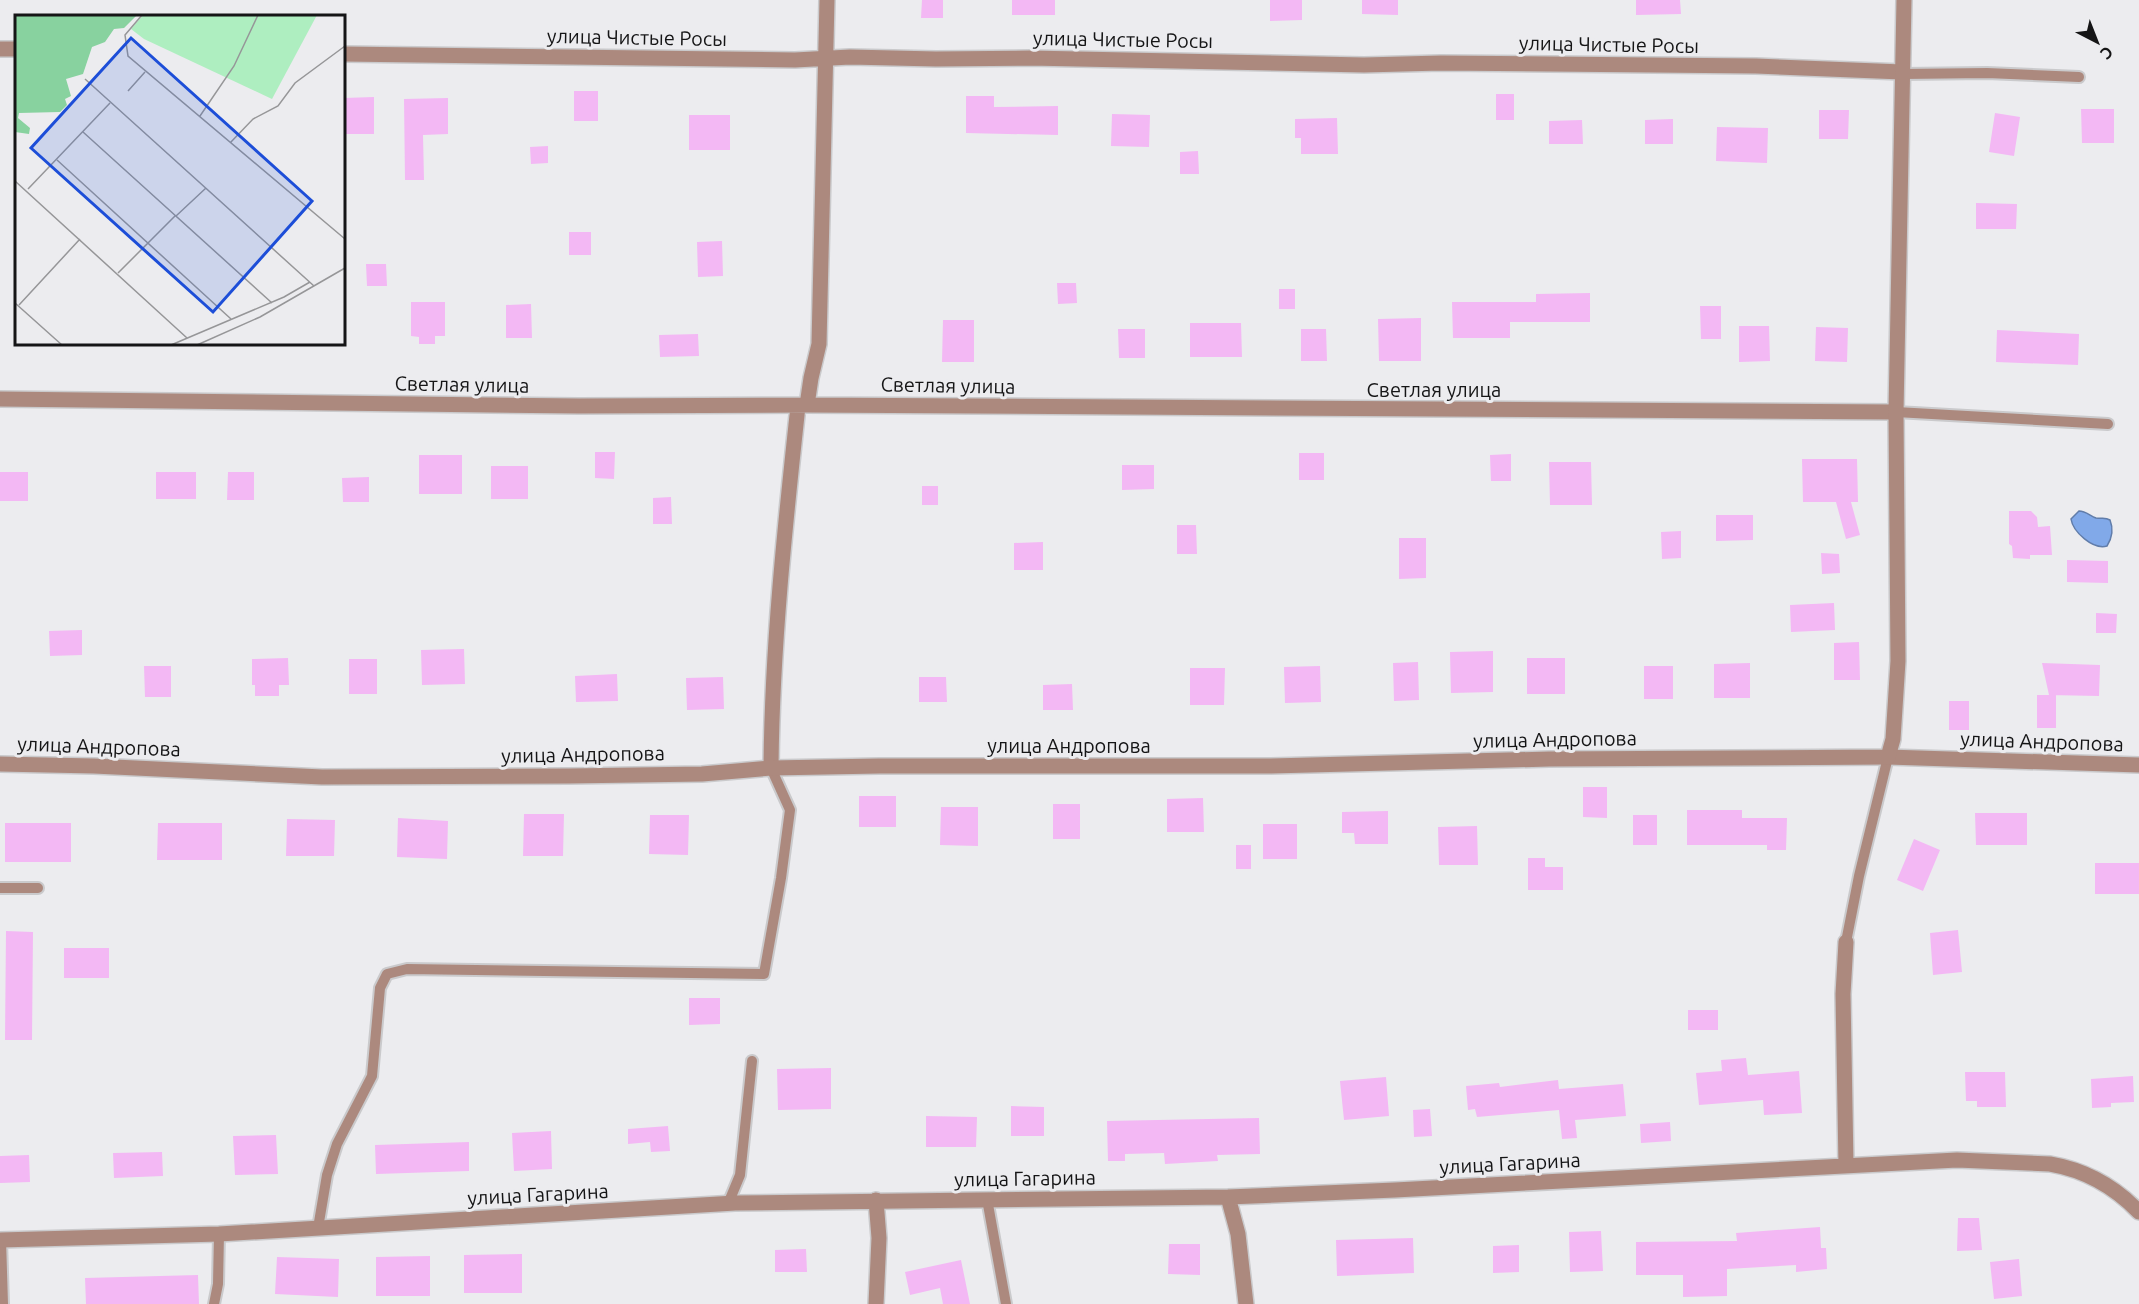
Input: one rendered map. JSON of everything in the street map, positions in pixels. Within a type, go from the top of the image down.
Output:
[{"type":"street","points":[[771,768],[771,704],[791,468],[803,405],[819,344],[827,0]]},
{"type":"street","points":[[1888,757],[1893,738],[1898,661],[1896,412],[1904,0]]},
{"type":"street","name":"улица Чистые Росы","points":[[345,54],[795,60],[862,57],[1030,58],[1364,65],[1442,63],[1745,66],[1902,73]]},
{"type":"street","name":"Светлая улица","points":[[0,399],[579,406],[803,405],[1451,411],[1896,412]]},
{"type":"street","name":"улица Андропова","points":[[0,764],[322,777],[691,774],[771,768],[879,765],[1271,766],[1549,759],[1888,757],[2139,765]]},
{"type":"street","points":[[1846,942],[1843,994],[1846,1166]]},
{"type":"street","name":"улица Гагарина","points":[[0,1240],[219,1234],[728,1204],[876,1200],[1228,1197],[1957,1160],[2063,1166],[2106,1183],[2139,1212]]},
{"type":"street","points":[[1228,1197],[1238,1234],[1246,1304]]},
{"type":"street","points":[[876,1200],[879,1238],[876,1304]]},
{"type":"lane","points":[[1902,73],[1986,73],[2079,77]]},
{"type":"lane","points":[[1896,412],[2108,424]]},
{"type":"lane","points":[[1846,942],[1858,876],[1888,757]]},
{"type":"lane","points":[[318,1228],[327,1175],[337,1144],[372,1076],[380,988],[387,974],[407,969],[764,974],[790,810],[771,768]]},
{"type":"lane","points":[[0,888],[38,888]]},
{"type":"lane","points":[[728,1204],[740,1175],[752,1061]]},
{"type":"lane","points":[[987,1199],[1006,1304]]},
{"type":"lane","points":[[214,1304],[219,1284],[219,1234]]},
{"type":"lane","points":[[0,1240],[3,1304]]},
{"type":"water","points":[[2079,511],[2096,518],[2110,520],[2112,534],[2107,546],[2102,547],[2090,543],[2076,529],[2071,519]]},
{"type":"building","points":[[922,0],[943,0],[943,18],[921,18]]},
{"type":"building","points":[[1012,0],[1055,0],[1055,15],[1012,15]]},
{"type":"building","points":[[1270,0],[1302,0],[1302,20],[1270,21]]},
{"type":"building","points":[[1362,0],[1398,0],[1398,15],[1362,14]]},
{"type":"building","points":[[1636,0],[1680,0],[1681,14],[1636,15]]},
{"type":"building","points":[[574,91],[598,91],[598,121],[574,121]]},
{"type":"building","points":[[1496,94],[1514,94],[1514,120],[1496,120]]},
{"type":"building","points":[[966,96],[994,96],[994,107],[1058,106],[1058,135],[966,133]]},
{"type":"building","points":[[374,97],[374,134],[345,134],[345,98]]},
{"type":"building","points":[[448,98],[448,134],[423,135],[424,180],[405,180],[404,99]]},
{"type":"building","points":[[2081,109],[2114,109],[2114,143],[2082,143]]},
{"type":"building","points":[[1819,110],[1849,110],[1848,139],[1819,139]]},
{"type":"building","points":[[1995,113],[2020,117],[2014,156],[1989,152]]},
{"type":"building","points":[[1112,114],[1150,115],[1149,147],[1111,146]]},
{"type":"building","points":[[689,115],[730,115],[730,150],[689,150]]},
{"type":"building","points":[[1337,118],[1338,154],[1301,154],[1301,138],[1295,138],[1295,119]]},
{"type":"building","points":[[1673,119],[1673,144],[1645,144],[1645,120]]},
{"type":"building","points":[[1582,120],[1583,144],[1549,144],[1549,121]]},
{"type":"building","points":[[1717,127],[1768,128],[1767,163],[1716,161]]},
{"type":"building","points":[[548,146],[548,163],[531,164],[530,147]]},
{"type":"building","points":[[1198,151],[1199,174],[1180,174],[1180,152]]},
{"type":"building","points":[[1976,203],[2017,204],[2016,229],[1976,229]]},
{"type":"building","points":[[569,232],[591,232],[591,255],[569,255]]},
{"type":"building","points":[[722,241],[723,276],[698,277],[697,242]]},
{"type":"building","points":[[366,264],[386,264],[387,286],[367,286]]},
{"type":"building","points":[[1057,283],[1076,283],[1077,303],[1058,304]]},
{"type":"building","points":[[1279,289],[1295,289],[1295,309],[1279,309]]},
{"type":"building","points":[[1590,293],[1590,322],[1510,322],[1510,338],[1453,338],[1452,302],[1536,302],[1536,294]]},
{"type":"building","points":[[411,302],[445,302],[445,336],[435,336],[435,344],[419,344],[419,337],[411,336]]},
{"type":"building","points":[[531,304],[532,338],[506,338],[506,305]]},
{"type":"building","points":[[1700,306],[1721,306],[1721,339],[1701,339]]},
{"type":"building","points":[[1421,318],[1421,361],[1379,361],[1378,319]]},
{"type":"building","points":[[943,320],[974,320],[974,362],[942,362]]},
{"type":"building","points":[[1190,323],[1241,323],[1242,357],[1190,357]]},
{"type":"building","points":[[1739,326],[1769,326],[1770,361],[1739,362]]},
{"type":"building","points":[[1816,327],[1848,328],[1847,362],[1815,361]]},
{"type":"building","points":[[1118,329],[1145,329],[1145,358],[1119,358]]},
{"type":"building","points":[[1301,329],[1326,329],[1327,361],[1301,361]]},
{"type":"building","points":[[1997,330],[2079,334],[2078,365],[1996,362]]},
{"type":"building","points":[[698,334],[699,356],[660,357],[659,335]]},
{"type":"building","points":[[595,452],[615,452],[614,479],[595,478]]},
{"type":"building","points":[[1299,453],[1324,453],[1324,480],[1299,480]]},
{"type":"building","points":[[1511,454],[1511,481],[1491,481],[1490,455]]},
{"type":"building","points":[[419,455],[462,455],[462,494],[419,494]]},
{"type":"building","points":[[1802,459],[1857,459],[1858,502],[1851,502],[1860,535],[1846,539],[1836,502],[1803,502]]},
{"type":"building","points":[[1549,462],[1591,462],[1592,505],[1550,505]]},
{"type":"building","points":[[1122,465],[1154,465],[1154,489],[1122,490]]},
{"type":"building","points":[[491,466],[528,466],[528,499],[491,499]]},
{"type":"building","points":[[0,472],[28,472],[28,501],[0,501]]},
{"type":"building","points":[[156,472],[196,472],[196,499],[156,499]]},
{"type":"building","points":[[228,472],[254,472],[254,500],[227,500]]},
{"type":"building","points":[[369,477],[369,502],[343,502],[342,478]]},
{"type":"building","points":[[922,486],[938,486],[938,505],[922,505]]},
{"type":"building","points":[[671,497],[672,524],[653,524],[653,498]]},
{"type":"building","points":[[2009,511],[2031,511],[2037,517],[2038,527],[2050,526],[2052,555],[2030,555],[2030,559],[2013,558],[2012,546],[2009,544]]},
{"type":"building","points":[[1716,515],[1753,515],[1753,540],[1716,541]]},
{"type":"building","points":[[1177,525],[1196,525],[1197,554],[1177,554]]},
{"type":"building","points":[[1681,531],[1681,558],[1662,559],[1661,532]]},
{"type":"building","points":[[1399,538],[1426,538],[1426,578],[1399,579]]},
{"type":"building","points":[[1043,542],[1043,570],[1014,570],[1014,543]]},
{"type":"building","points":[[1821,553],[1839,554],[1840,573],[1822,574]]},
{"type":"building","points":[[2067,560],[2108,561],[2108,583],[2067,582]]},
{"type":"building","points":[[1834,603],[1835,630],[1791,632],[1790,605]]},
{"type":"building","points":[[2096,613],[2117,614],[2116,633],[2096,633]]},
{"type":"building","points":[[82,630],[82,655],[50,656],[49,631]]},
{"type":"building","points":[[1859,642],[1860,680],[1834,680],[1834,643]]},
{"type":"building","points":[[464,649],[465,684],[422,685],[421,650]]},
{"type":"building","points":[[1493,651],[1493,692],[1451,693],[1450,652]]},
{"type":"building","points":[[288,658],[289,685],[279,685],[279,696],[255,696],[255,685],[252,685],[252,659]]},
{"type":"building","points":[[1527,658],[1565,658],[1565,694],[1527,694]]},
{"type":"building","points":[[349,659],[377,659],[377,694],[349,694]]},
{"type":"building","points":[[1418,662],[1419,700],[1394,701],[1393,663]]},
{"type":"building","points":[[1750,663],[1750,698],[1714,698],[1714,664]]},
{"type":"building","points":[[2042,663],[2100,665],[2099,696],[2049,695]]},
{"type":"building","points":[[144,666],[171,666],[171,697],[145,697]]},
{"type":"building","points":[[1320,666],[1321,702],[1285,703],[1284,667]]},
{"type":"building","points":[[1644,666],[1673,666],[1673,699],[1644,699]]},
{"type":"building","points":[[1190,668],[1225,668],[1224,705],[1190,705]]},
{"type":"building","points":[[617,674],[618,701],[576,702],[575,676]]},
{"type":"building","points":[[723,677],[724,709],[687,710],[686,678]]},
{"type":"building","points":[[919,677],[946,677],[947,702],[919,702]]},
{"type":"building","points":[[1072,684],[1073,710],[1043,710],[1043,685]]},
{"type":"building","points":[[2037,695],[2056,695],[2056,728],[2037,728]]},
{"type":"building","points":[[1949,701],[1969,701],[1969,730],[1949,730]]},
{"type":"building","points":[[1583,787],[1607,787],[1607,818],[1583,817]]},
{"type":"building","points":[[859,796],[896,796],[896,827],[859,827]]},
{"type":"building","points":[[1203,798],[1204,832],[1167,832],[1167,799]]},
{"type":"building","points":[[1053,804],[1080,804],[1080,839],[1053,839]]},
{"type":"building","points":[[941,807],[978,807],[978,846],[940,845]]},
{"type":"building","points":[[1687,810],[1742,810],[1742,818],[1787,818],[1786,850],[1767,850],[1767,845],[1687,845]]},
{"type":"building","points":[[1388,811],[1388,844],[1355,844],[1354,833],[1342,833],[1342,812]]},
{"type":"building","points":[[1975,813],[2027,813],[2027,845],[1976,845]]},
{"type":"building","points":[[524,814],[564,814],[563,856],[523,856]]},
{"type":"building","points":[[650,815],[689,815],[688,855],[649,854]]},
{"type":"building","points":[[1633,815],[1657,815],[1657,845],[1633,845]]},
{"type":"building","points":[[398,818],[448,821],[447,859],[397,857]]},
{"type":"building","points":[[287,819],[335,820],[334,856],[286,856]]},
{"type":"building","points":[[5,823],[71,823],[71,862],[5,862]]},
{"type":"building","points":[[158,823],[222,823],[222,860],[157,860]]},
{"type":"building","points":[[1263,824],[1297,824],[1297,859],[1263,859]]},
{"type":"building","points":[[1477,826],[1478,865],[1439,865],[1438,827]]},
{"type":"building","points":[[1914,839],[1940,850],[1923,891],[1897,880]]},
{"type":"building","points":[[1236,845],[1251,845],[1251,869],[1236,869]]},
{"type":"building","points":[[1528,858],[1545,858],[1545,867],[1563,867],[1563,890],[1528,890]]},
{"type":"building","points":[[2095,863],[2139,863],[2139,894],[2095,894]]},
{"type":"building","points":[[1958,930],[1962,972],[1933,975],[1930,933]]},
{"type":"building","points":[[6,931],[33,932],[32,1040],[5,1040]]},
{"type":"building","points":[[64,948],[109,948],[109,978],[64,978]]},
{"type":"building","points":[[689,998],[720,998],[720,1024],[689,1025]]},
{"type":"building","points":[[1688,1010],[1718,1010],[1718,1030],[1688,1030]]},
{"type":"building","points":[[1746,1058],[1748,1075],[1799,1071],[1802,1113],[1764,1115],[1763,1100],[1699,1105],[1696,1073],[1722,1071],[1721,1060]]},
{"type":"building","points":[[831,1068],[831,1109],[778,1110],[777,1069]]},
{"type":"building","points":[[1965,1072],[2005,1072],[2006,1107],[1977,1107],[1977,1101],[1966,1101]]},
{"type":"building","points":[[2133,1076],[2134,1102],[2111,1103],[2111,1107],[2092,1108],[2091,1079]]},
{"type":"building","points":[[1386,1077],[1389,1116],[1344,1120],[1340,1081]]},
{"type":"building","points":[[1558,1080],[1559,1089],[1623,1084],[1626,1116],[1575,1120],[1577,1138],[1562,1139],[1559,1110],[1477,1117],[1475,1109],[1468,1110],[1466,1086],[1499,1083],[1500,1087]]},
{"type":"building","points":[[1011,1106],[1044,1107],[1044,1136],[1011,1136]]},
{"type":"building","points":[[1430,1109],[1432,1136],[1414,1137],[1413,1110]]},
{"type":"building","points":[[926,1116],[977,1117],[976,1147],[926,1147]]},
{"type":"building","points":[[1259,1118],[1260,1154],[1217,1155],[1218,1161],[1165,1164],[1164,1153],[1125,1154],[1125,1161],[1108,1161],[1107,1121]]},
{"type":"building","points":[[1670,1122],[1671,1141],[1641,1143],[1640,1124]]},
{"type":"building","points":[[668,1126],[670,1151],[651,1152],[650,1142],[628,1144],[628,1129]]},
{"type":"building","points":[[551,1131],[552,1169],[514,1171],[512,1133]]},
{"type":"building","points":[[276,1135],[278,1174],[235,1175],[233,1136]]},
{"type":"building","points":[[469,1142],[469,1171],[376,1174],[375,1145]]},
{"type":"building","points":[[162,1152],[163,1176],[114,1178],[113,1153]]},
{"type":"building","points":[[29,1155],[30,1182],[0,1183],[0,1156]]},
{"type":"building","points":[[1958,1218],[1979,1218],[1982,1250],[1957,1251]]},
{"type":"building","points":[[1820,1227],[1821,1248],[1826,1248],[1827,1269],[1796,1272],[1796,1265],[1727,1269],[1727,1296],[1683,1297],[1683,1275],[1636,1275],[1636,1242],[1737,1241],[1736,1233]]},
{"type":"building","points":[[1601,1231],[1603,1271],[1570,1272],[1569,1232]]},
{"type":"building","points":[[1413,1238],[1414,1273],[1337,1276],[1336,1240]]},
{"type":"building","points":[[1169,1244],[1200,1244],[1200,1275],[1168,1274]]},
{"type":"building","points":[[1519,1245],[1519,1272],[1493,1273],[1493,1246]]},
{"type":"building","points":[[806,1249],[807,1272],[775,1272],[775,1250]]},
{"type":"building","points":[[522,1254],[522,1293],[464,1293],[464,1255]]},
{"type":"building","points":[[430,1256],[430,1296],[376,1296],[376,1257]]},
{"type":"building","points":[[277,1257],[339,1259],[338,1297],[275,1294]]},
{"type":"building","points":[[2019,1259],[2022,1296],[1994,1299],[1990,1262]]},
{"type":"building","points":[[961,1260],[970,1304],[943,1304],[940,1288],[910,1295],[905,1272]]},
{"type":"building","points":[[198,1275],[199,1304],[86,1304],[85,1278]]}]
